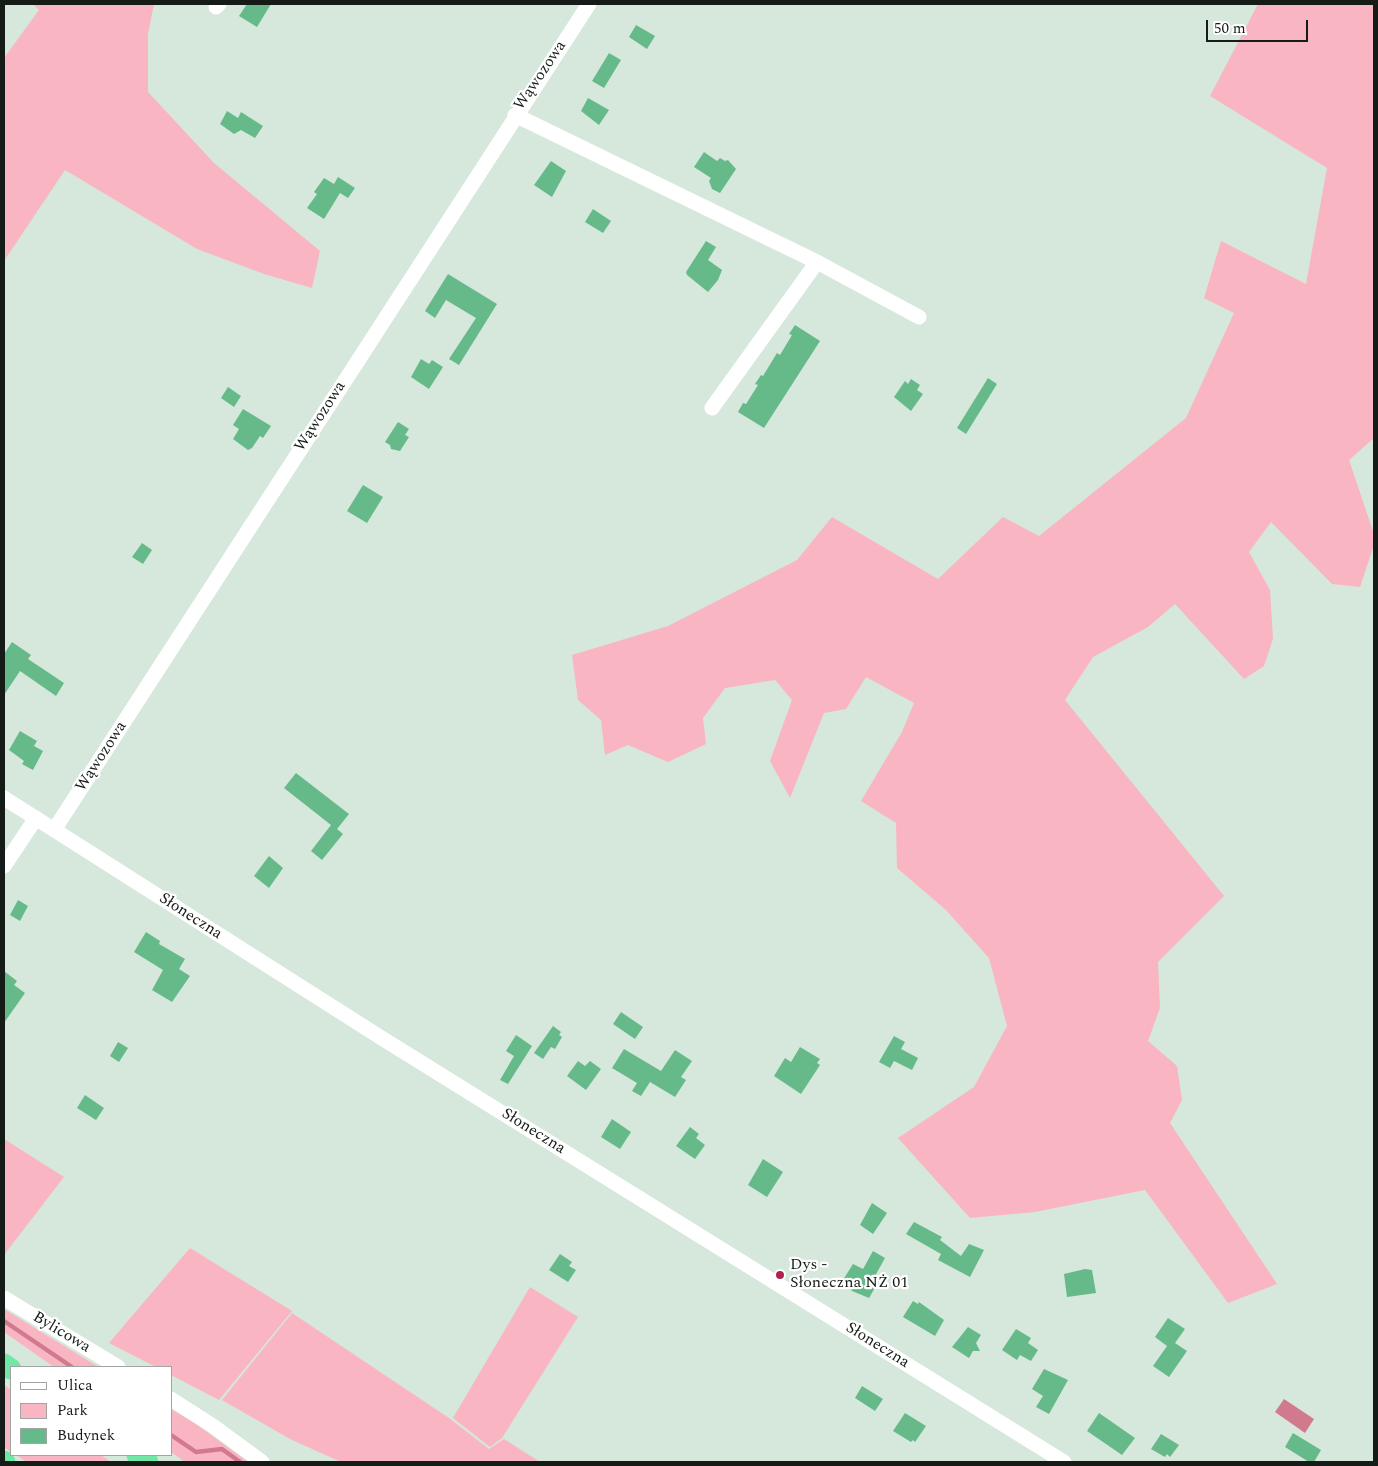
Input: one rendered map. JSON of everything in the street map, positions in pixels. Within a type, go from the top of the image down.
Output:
[{"type":"street","name":"Wąwozowa","points":[[54,830],[515,115],[589,4]]},
{"type":"street","points":[[515,115],[817,262],[919,317]]},
{"type":"street","points":[[712,408],[817,262]]},
{"type":"street","name":"Słoneczna","points":[[4,798],[388,1042],[1064,1462]]},
{"type":"street","points":[[4,866],[36,818]]},
{"type":"street","name":"Bylicowa","points":[[4,1298],[116,1366]]},
{"type":"street","points":[[172,1400],[214,1426],[262,1462]]},
{"type":"green space","points":[[33,4],[154,4],[148,34],[148,92],[214,163],[320,251],[312,288],[264,274],[197,249],[65,170],[4,261],[4,58],[39,10]]},
{"type":"green space","points":[[1258,4],[1374,4],[1374,438],[1349,460],[1374,534],[1374,545],[1360,587],[1332,584],[1271,522],[1249,552],[1270,590],[1273,639],[1264,666],[1244,679],[1175,604],[1148,627],[1093,657],[1065,700],[1224,896],[1158,962],[1160,1008],[1148,1041],[1177,1066],[1182,1100],[1170,1123],[1277,1284],[1228,1303],[1145,1190],[1035,1212],[970,1218],[898,1138],[974,1087],[1007,1026],[989,958],[946,910],[897,868],[896,823],[861,801],[902,732],[914,703],[866,677],[846,709],[824,713],[790,798],[770,761],[792,700],[775,680],[725,688],[703,718],[706,744],[668,762],[628,745],[605,755],[601,720],[578,700],[572,655],[668,626],[797,560],[832,517],[938,579],[1003,517],[1039,536],[1186,418],[1234,313],[1204,298],[1221,241],[1306,284],[1327,168],[1210,96]]},
{"type":"green space","points":[[4,1139],[64,1177],[4,1255]]},
{"type":"green space","points":[[190,1248],[292,1311],[219,1400],[172,1376],[172,1366],[154,1366],[109,1343]]},
{"type":"green space","points":[[530,1287],[578,1317],[502,1438],[490,1447],[453,1418]]},
{"type":"green space","points":[[4,1309],[97,1366],[53,1366],[4,1332]]},
{"type":"green space","points":[[292,1313],[449,1418],[489,1449],[504,1439],[540,1462],[341,1462],[290,1439],[222,1400]]},
{"type":"green space","points":[[4,1385],[10,1389],[10,1451],[4,1447]]},
{"type":"green space","points":[[172,1410],[196,1424],[248,1462],[185,1462],[172,1453]]},
{"type":"green space","points":[[18,1456],[102,1456],[111,1462],[27,1462]]},
{"type":"shaded area","points":[[1284,1399],[1314,1419],[1305,1433],[1275,1412]]},
{"type":"building","points":[[247,4],[271,4],[257,27],[239,16]]},
{"type":"building","points":[[636,25],[655,36],[647,49],[629,37]]},
{"type":"building","points":[[609,53],[621,60],[604,88],[592,81]]},
{"type":"building","points":[[588,98],[609,110],[599,125],[581,111]]},
{"type":"building","points":[[227,111],[238,118],[241,112],[263,126],[255,138],[241,130],[234,134],[220,124]]},
{"type":"building","points":[[704,152],[717,161],[720,158],[725,161],[728,160],[736,169],[720,193],[712,189],[709,181],[711,178],[694,167]]},
{"type":"building","points":[[551,161],[566,171],[552,197],[534,185]]},
{"type":"building","points":[[338,177],[355,188],[348,198],[340,193],[324,219],[307,208],[317,194],[314,192],[324,178],[334,184]]},
{"type":"building","points":[[593,209],[611,221],[603,233],[585,222]]},
{"type":"building","points":[[706,241],[716,247],[708,260],[722,270],[718,280],[708,292],[687,275],[686,272]]},
{"type":"building","points":[[448,274],[497,304],[459,365],[449,359],[476,318],[446,300],[435,318],[425,311]]},
{"type":"building","points":[[795,325],[820,341],[764,428],[738,412],[743,403],[746,404],[758,385],[755,384],[761,375],[763,376],[777,353],[780,355],[792,335],[789,334]]},
{"type":"building","points":[[421,359],[429,364],[432,360],[443,367],[429,389],[411,377]]},
{"type":"building","points":[[988,378],[997,384],[966,434],[957,428]]},
{"type":"building","points":[[911,379],[920,385],[917,390],[923,394],[911,411],[894,397],[905,381],[908,384]]},
{"type":"building","points":[[228,387],[241,396],[234,407],[221,398]]},
{"type":"building","points":[[243,409],[271,426],[263,438],[260,436],[252,448],[248,450],[233,439],[239,429],[233,425]]},
{"type":"building","points":[[398,422],[409,429],[405,435],[409,437],[400,451],[391,449],[390,445],[385,442]]},
{"type":"building","points":[[363,485],[383,497],[367,523],[347,511]]},
{"type":"building","points":[[142,543],[152,550],[143,564],[132,557]]},
{"type":"building","points":[[12,642],[31,655],[28,659],[64,683],[56,696],[20,671],[4,695],[4,654]]},
{"type":"building","points":[[20,731],[37,741],[34,746],[43,751],[33,770],[22,764],[24,761],[9,750]]},
{"type":"building","points":[[296,773],[349,814],[337,829],[343,834],[322,860],[311,851],[331,825],[284,788]]},
{"type":"building","points":[[269,856],[283,868],[269,888],[254,876]]},
{"type":"building","points":[[18,900],[28,906],[20,921],[10,915]]},
{"type":"building","points":[[146,932],[160,941],[159,944],[185,959],[179,969],[190,976],[172,1002],[152,990],[163,970],[134,952]]},
{"type":"building","points":[[4,971],[17,981],[14,985],[25,993],[4,1023]]},
{"type":"building","points":[[621,1012],[643,1027],[635,1039],[613,1024]]},
{"type":"building","points":[[553,1026],[561,1032],[559,1035],[562,1037],[555,1049],[551,1047],[543,1059],[534,1053]]},
{"type":"building","points":[[516,1035],[532,1046],[508,1084],[500,1080],[514,1056],[506,1051]]},
{"type":"building","points":[[894,1036],[905,1042],[901,1049],[918,1058],[912,1070],[894,1061],[890,1068],[879,1062]]},
{"type":"building","points":[[118,1042],[128,1048],[119,1062],[110,1056]]},
{"type":"building","points":[[800,1047],[820,1059],[817,1063],[820,1065],[801,1094],[774,1076],[785,1058],[791,1062]]},
{"type":"building","points":[[624,1049],[661,1071],[675,1050],[692,1061],[681,1077],[686,1080],[675,1097],[650,1082],[641,1096],[632,1091],[637,1083],[612,1068]]},
{"type":"building","points":[[578,1061],[585,1066],[590,1061],[601,1069],[586,1090],[567,1076]]},
{"type":"building","points":[[85,1095],[104,1108],[96,1120],[77,1108]]},
{"type":"building","points":[[612,1119],[631,1132],[620,1149],[601,1137]]},
{"type":"building","points":[[690,1127],[699,1134],[696,1138],[705,1145],[695,1159],[676,1146]]},
{"type":"building","points":[[763,1159],[783,1172],[767,1197],[748,1185]]},
{"type":"building","points":[[872,1203],[887,1213],[873,1234],[860,1225]]},
{"type":"building","points":[[914,1222],[942,1237],[940,1240],[961,1256],[969,1244],[984,1250],[970,1277],[938,1260],[941,1254],[906,1234]]},
{"type":"building","points":[[873,1251],[885,1258],[875,1276],[880,1279],[869,1298],[852,1291],[843,1280],[853,1264],[863,1269]]},
{"type":"building","points":[[560,1254],[572,1262],[569,1266],[576,1270],[568,1282],[549,1270]]},
{"type":"building","points":[[1085,1269],[1092,1270],[1096,1293],[1067,1297],[1064,1274]]},
{"type":"building","points":[[913,1301],[918,1304],[919,1302],[944,1320],[935,1336],[903,1317]]},
{"type":"building","points":[[1168,1318],[1185,1329],[1175,1343],[1187,1351],[1169,1377],[1153,1366],[1167,1346],[1155,1337]]},
{"type":"building","points":[[968,1327],[981,1335],[976,1343],[980,1351],[973,1351],[969,1358],[952,1347]]},
{"type":"building","points":[[1016,1329],[1031,1338],[1028,1343],[1038,1350],[1031,1361],[1020,1355],[1017,1360],[1002,1350]]},
{"type":"building","points":[[1044,1369],[1068,1380],[1049,1414],[1036,1407],[1043,1396],[1032,1389]]},
{"type":"building","points":[[862,1386],[883,1399],[875,1411],[855,1398]]},
{"type":"building","points":[[905,1413],[926,1426],[915,1442],[913,1440],[911,1442],[893,1431]]},
{"type":"building","points":[[1099,1413],[1135,1438],[1122,1455],[1087,1431]]},
{"type":"building","points":[[1293,1433],[1321,1450],[1314,1462],[1309,1462],[1285,1447]]},
{"type":"building","points":[[1161,1434],[1179,1445],[1170,1457],[1167,1454],[1165,1457],[1151,1449]]},
{"type":"waterway","points":[[4,1321],[71,1366]]},
{"type":"waterway","points":[[172,1436],[196,1452],[222,1449],[240,1462]]},
{"type":"place","name":"Dys - Słoneczna NŻ 01","points":[[780,1275]]}]
